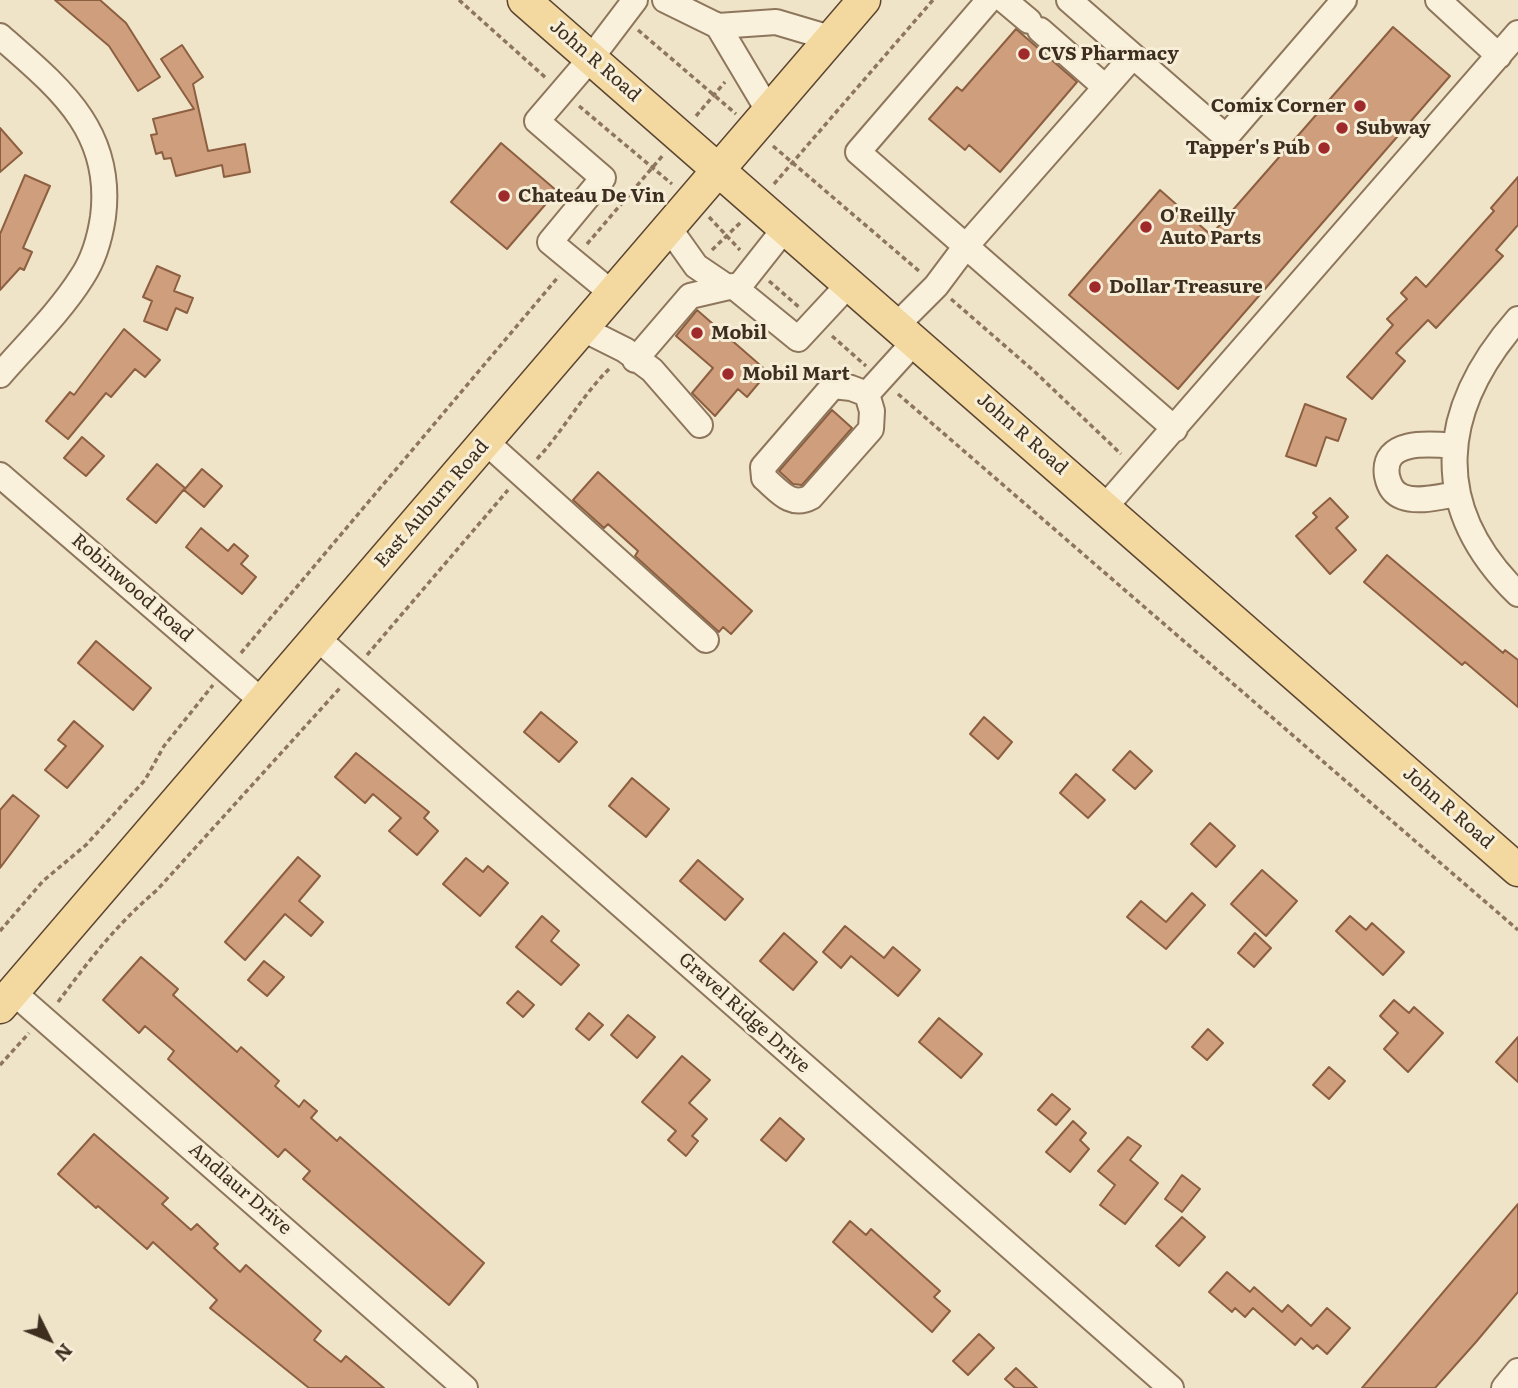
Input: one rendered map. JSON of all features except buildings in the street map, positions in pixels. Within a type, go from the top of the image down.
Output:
[{"type":"main road","name":"East Auburn Road","points":[[7,1000],[864,0]]},
{"type":"main road","name":"John R Road","points":[[526,1],[850,282],[1518,870]]},
{"type":"street","points":[[664,0],[718,26],[776,22],[831,38]]},
{"type":"street","points":[[989,0],[858,152],[1175,429]]},
{"type":"street","points":[[1004,0],[1105,87]]},
{"type":"street","points":[[1069,0],[1226,137],[1343,0]]},
{"type":"street","points":[[1438,0],[1499,56]]},
{"type":"street","points":[[612,294],[550,242],[603,178],[537,121],[632,12]]},
{"type":"street","points":[[718,26],[768,110]]},
{"type":"street","points":[[1105,507],[1518,33]]},
{"type":"street","points":[[0,36],[58,88],[88,126],[99,155],[105,201],[101,229],[83,276],[0,375]]},
{"type":"street","points":[[874,387],[833,386],[770,456],[763,467],[764,478],[791,501],[802,502],[811,496],[871,429],[874,387],[936,286],[966,246],[1133,56]]},
{"type":"street","points":[[626,361],[690,296],[732,288],[754,268],[786,227]]},
{"type":"street","points":[[669,228],[696,267],[732,288],[798,339],[850,282]]},
{"type":"street","points":[[1518,320],[1497,343],[1474,378],[1458,420],[1455,446],[1458,494],[1465,520],[1479,547],[1498,574],[1518,594]]},
{"type":"street","points":[[583,329],[625,350],[626,361]]},
{"type":"street","points":[[626,361],[652,370],[701,425]]},
{"type":"street","points":[[486,442],[706,640]]},
{"type":"street","points":[[1455,446],[1428,444],[1402,448],[1388,461],[1387,470],[1388,481],[1401,496],[1412,499],[1458,494]]},
{"type":"street","name":"Robinwood Road","points":[[0,475],[263,702]]},
{"type":"street","name":"Gravel Ridge Drive","points":[[317,638],[1171,1388]]},
{"type":"street","name":"Andlaur Drive","points":[[7,1000],[465,1388]]},
{"type":"street","points":[[1504,1388],[1518,1371]]},
{"type":"path","points":[[459,0],[554,85]]},
{"type":"path","points":[[780,176],[933,0]]},
{"type":"path","points":[[632,12],[729,108]]},
{"type":"path","points":[[698,114],[715,94]]},
{"type":"path","points":[[573,102],[674,185]]},
{"type":"path","points":[[779,151],[924,276]]},
{"type":"path","points":[[580,252],[660,158]]},
{"type":"path","points":[[707,254],[729,236],[741,221]]},
{"type":"path","points":[[716,223],[754,268],[815,321],[874,387],[1518,930]]},
{"type":"path","points":[[238,657],[561,274]]},
{"type":"path","points":[[948,297],[1035,372],[1123,456]]},
{"type":"path","points":[[533,463],[560,434],[591,388],[626,361]]},
{"type":"path","points":[[363,660],[513,484]]},
{"type":"path","points":[[0,931],[43,881],[86,845],[145,780],[164,746],[214,684]]},
{"type":"path","points":[[55,1006],[83,965],[123,920],[165,882],[339,690]]},
{"type":"path","points":[[0,1065],[32,1031]]},
{"type":"place","name":"CVS Pharmacy","points":[[1024,54]]},
{"type":"place","name":"Comix Corner","points":[[1360,106]]},
{"type":"place","name":"Subway","points":[[1342,128]]},
{"type":"place","name":"Tapper's Pub","points":[[1324,148]]},
{"type":"place","name":"Chateau De Vin","points":[[504,196]]},
{"type":"place","name":"O'Reilly Auto Parts","points":[[1146,227]]},
{"type":"place","name":"Dollar Treasure","points":[[1095,287]]},
{"type":"place","name":"Mobil","points":[[697,333]]},
{"type":"place","name":"Mobil Mart","points":[[728,374]]}]
